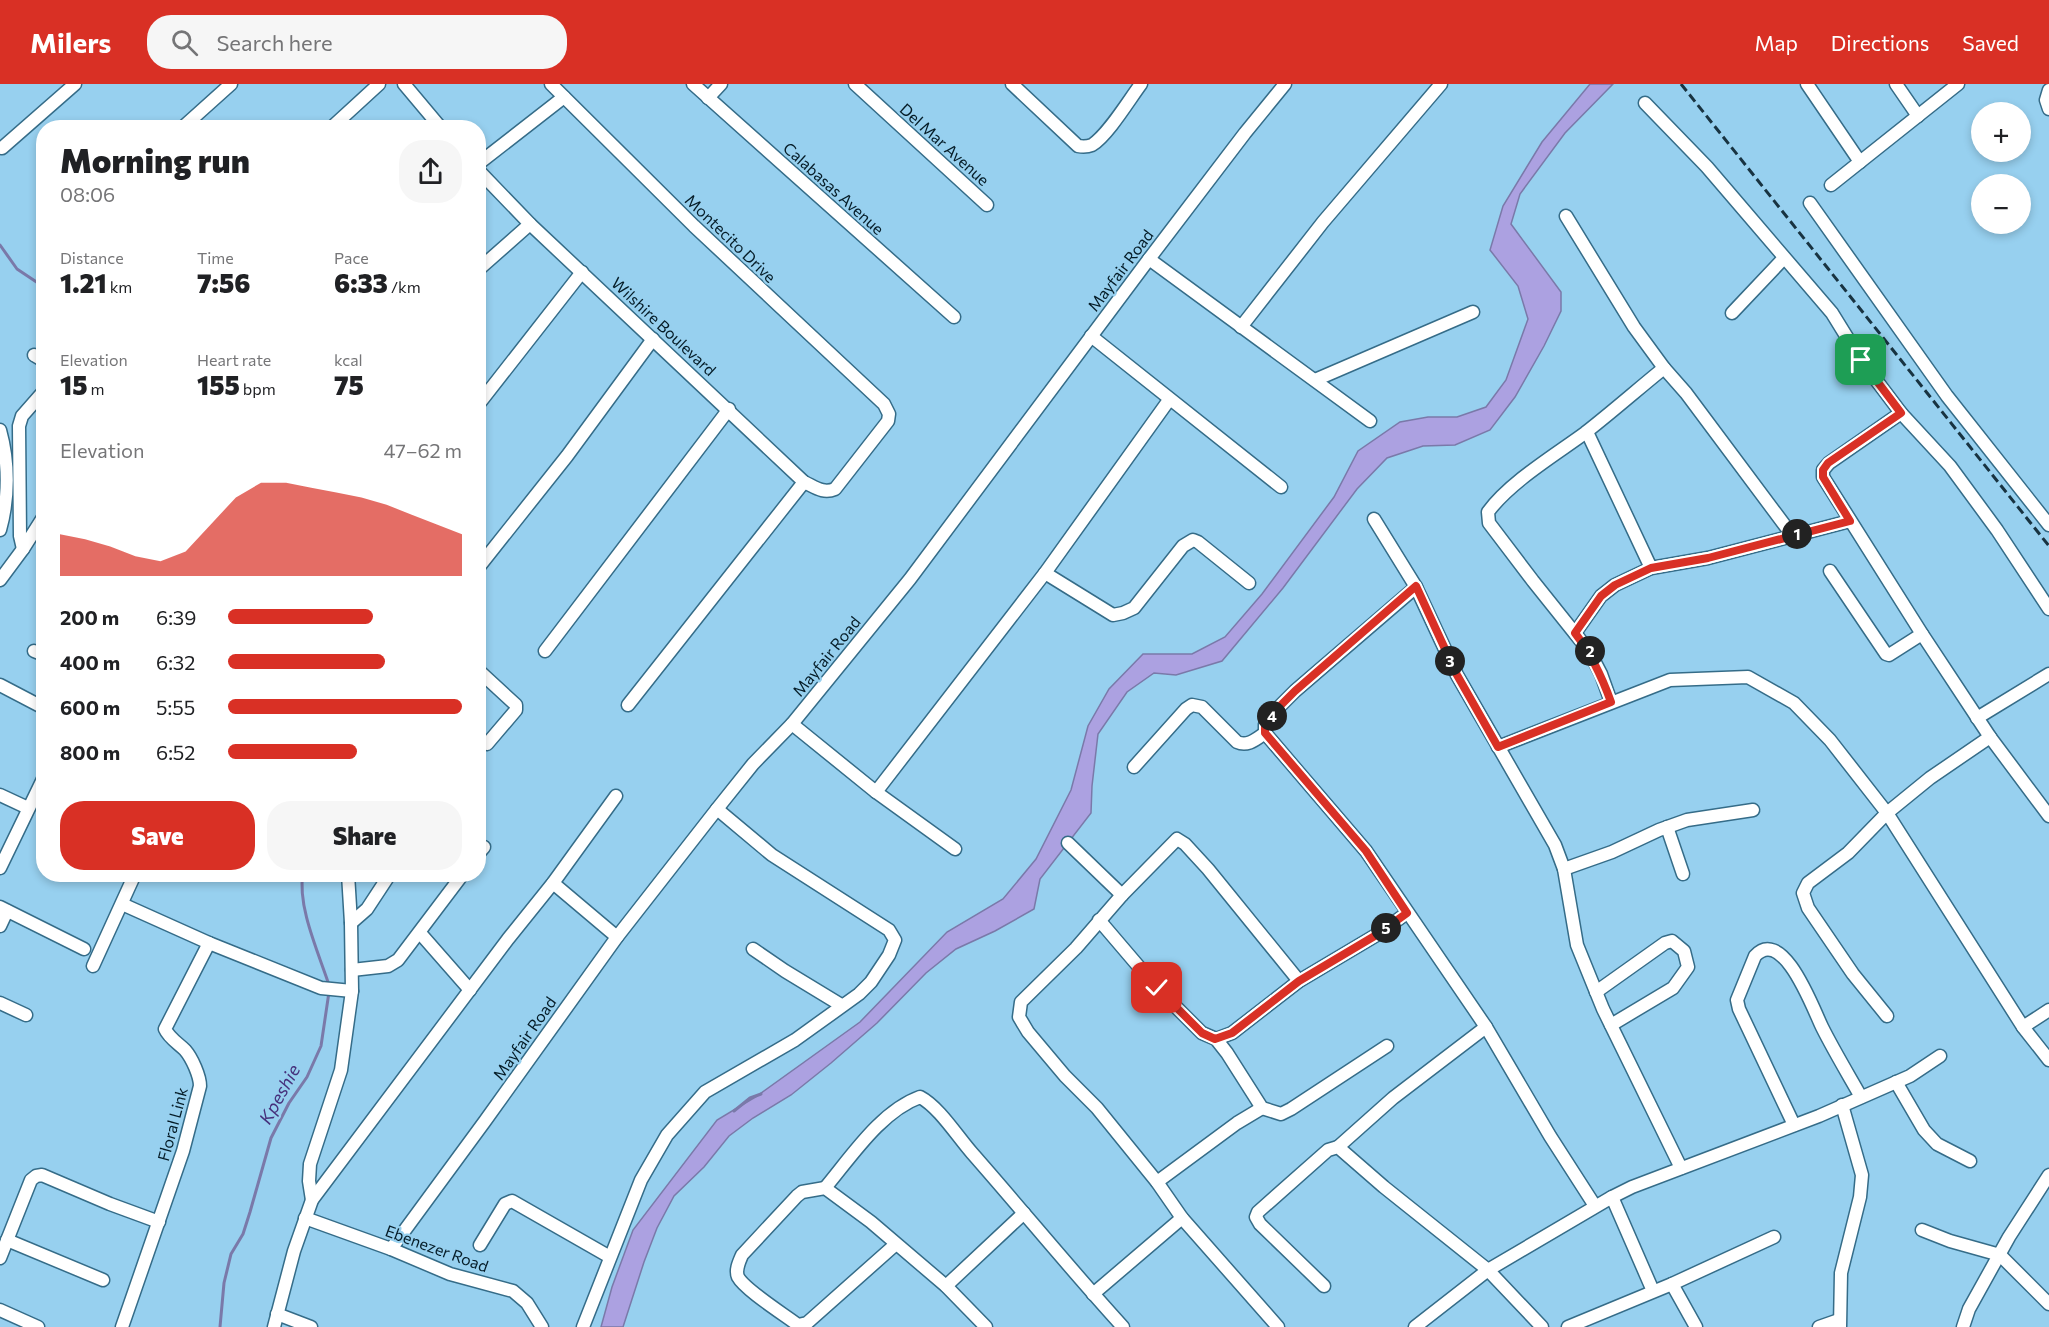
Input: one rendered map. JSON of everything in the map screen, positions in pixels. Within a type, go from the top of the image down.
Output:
[{"type":"street","points":[[2,148],[75,84]]},
{"type":"street","points":[[191,120],[231,84]]},
{"type":"street","points":[[340,120],[379,84]]},
{"type":"street","points":[[404,84],[434,120]]},
{"type":"street","name":"Montecito Drive","points":[[551,84],[694,226],[885,404],[889,414],[888,421],[835,489]]},
{"type":"street","name":"Calabasas Avenue","points":[[693,84],[954,317]]},
{"type":"street","points":[[708,98],[721,84]]},
{"type":"street","name":"Del Mar Avenue","points":[[855,84],[987,205]]},
{"type":"street","points":[[1012,84],[1078,146],[1084,147],[1090,146],[1103,135],[1141,84]]},
{"type":"street","name":"Mayfair Road","points":[[391,1249],[617,937],[753,764],[792,724],[910,579],[1090,336],[1245,133],[1286,84]]},
{"type":"street","points":[[1241,327],[1323,222],[1441,84]]},
{"type":"street","points":[[1807,84],[1860,162]]},
{"type":"street","points":[[1896,84],[1918,116]]},
{"type":"street","points":[[1831,185],[1958,84]]},
{"type":"street","points":[[2049,90],[2046,100],[2049,109]]},
{"type":"street","points":[[486,158],[564,97]]},
{"type":"street","points":[[1645,103],[1707,167],[1832,313],[1861,360],[1901,413],[1950,466],[1997,530],[2049,609]]},
{"type":"street","name":"Wilshire Boulevard","points":[[486,178],[530,224],[804,482],[821,491],[829,492],[835,489]]},
{"type":"street","points":[[1810,203],[1947,396],[2049,525]]},
{"type":"street","points":[[1566,216],[1634,327],[1792,535]]},
{"type":"street","points":[[486,263],[530,224]]},
{"type":"street","points":[[1732,313],[1784,258]]},
{"type":"street","points":[[1149,259],[1370,421]]},
{"type":"street","points":[[486,395],[582,272]]},
{"type":"street","points":[[1315,380],[1473,312]]},
{"type":"street","points":[[1090,336],[1281,487]]},
{"type":"street","points":[[486,558],[567,456],[653,339]]},
{"type":"street","points":[[1611,702],[1593,658],[1489,523],[1488,512],[1495,502],[1530,473],[1587,432],[1664,368]]},
{"type":"street","points":[[23,549],[20,536],[19,426],[24,413],[36,400]]},
{"type":"street","points":[[876,792],[1045,573],[1169,400]]},
{"type":"street","points":[[545,651],[729,409]]},
{"type":"street","points":[[1901,413],[1828,463],[1823,470],[1823,477],[1977,718],[2049,816]]},
{"type":"street","points":[[0,430],[4,443],[8,486],[0,530]]},
{"type":"street","points":[[1587,432],[1651,568]]},
{"type":"street","points":[[628,705],[804,482]]},
{"type":"street","points":[[1374,519],[1416,586],[1457,675],[1555,845],[1564,869],[1577,945],[1611,1025],[1681,1168]]},
{"type":"street","points":[[1575,633],[1601,596],[1615,585],[1651,568],[1708,558],[1850,521]]},
{"type":"street","points":[[0,579],[36,529]]},
{"type":"street","points":[[1045,573],[1113,615],[1124,613],[1134,608],[1183,546],[1193,540],[1249,583]]},
{"type":"street","points":[[1830,571],[1886,654],[1889,655],[1922,634]]},
{"type":"street","points":[[1416,586],[1295,691],[1265,725],[1265,733],[1366,851],[1486,1027],[1550,1136],[1595,1206]]},
{"type":"street","points":[[1977,718],[2049,674]]},
{"type":"street","points":[[486,677],[516,705],[516,710],[487,744]]},
{"type":"street","points":[[1498,747],[1670,680],[1749,677],[1794,703],[1830,740],[1887,813],[2023,1028],[2049,1060]]},
{"type":"street","points":[[0,685],[36,704]]},
{"type":"street","points":[[1134,767],[1192,705],[1202,707],[1237,742],[1242,744],[1248,744],[1265,733]]},
{"type":"street","points":[[792,724],[876,792],[955,849]]},
{"type":"street","points":[[1887,1016],[1846,964],[1808,908],[1803,893],[1808,883],[1848,853],[1887,813],[1930,778],[1990,737]]},
{"type":"street","points":[[0,868],[36,792]]},
{"type":"street","points":[[0,795],[28,808]]},
{"type":"street","points":[[274,1327],[312,1200],[508,939],[553,883],[616,796]]},
{"type":"street","points":[[583,1327],[640,1180],[667,1135],[697,1100],[714,1085],[795,1040],[859,994],[871,982],[889,955],[895,940],[889,930],[772,855],[717,808]]},
{"type":"street","points":[[1564,869],[1612,852],[1687,820],[1752,810]]},
{"type":"street","points":[[1667,827],[1683,874]]},
{"type":"street","points":[[1278,1327],[1182,1218],[1157,1182],[1097,1108],[1065,1076],[1028,1032],[1019,1017],[1021,1002],[1077,948],[1099,920],[1177,839],[1185,844],[1208,869],[1299,981]]},
{"type":"street","points":[[1068,843],[1122,895]]},
{"type":"street","points":[[93,966],[132,882]]},
{"type":"street","points":[[312,1200],[309,1182],[310,1164],[341,1070],[352,991],[348,882]]},
{"type":"street","points":[[351,923],[367,909],[385,882]]},
{"type":"street","points":[[352,970],[393,965],[457,882]]},
{"type":"street","points":[[553,883],[617,937]]},
{"type":"street","points":[[122,904],[321,988],[352,991]]},
{"type":"street","points":[[0,926],[3,909],[84,949]]},
{"type":"street","points":[[1215,1039],[1232,1033],[1299,981],[1378,934],[1407,913]]},
{"type":"street","points":[[1099,920],[1157,988],[1202,1033],[1215,1039],[1227,1053],[1262,1108],[1281,1113],[1291,1109],[1387,1046]]},
{"type":"street","points":[[420,933],[470,990]]},
{"type":"street","points":[[1596,992],[1665,943],[1672,941],[1684,951],[1688,967],[1673,988],[1611,1025]]},
{"type":"street","name":"Floral Link","points":[[123,1327],[183,1151],[200,1084],[189,1055],[168,1035],[165,1029],[210,943]]},
{"type":"street","points":[[753,949],[841,1005]]},
{"type":"street","points":[[1794,1125],[1739,1009],[1737,1000],[1755,956],[1759,952],[1766,950],[1778,953],[1789,963],[1861,1097]]},
{"type":"street","points":[[0,1003],[26,1015]]},
{"type":"street","points":[[2023,1028],[2049,1010]]},
{"type":"street","points":[[1324,1286],[1260,1224],[1256,1217],[1257,1212],[1328,1150],[1338,1147],[1393,1098],[1486,1027]]},
{"type":"street","points":[[1227,1053],[1232,1033]]},
{"type":"street","points":[[1415,1327],[1488,1270],[1612,1197],[1910,1076],[1940,1056]]},
{"type":"street","points":[[1896,1082],[1924,1130],[1937,1144],[1970,1161]]},
{"type":"street","points":[[896,1244],[807,1323],[798,1325],[738,1277],[737,1266],[742,1255],[802,1192],[825,1188],[896,1108],[920,1097],[934,1106],[952,1130],[1123,1327]]},
{"type":"street","points":[[1819,1327],[1840,1324],[1841,1273],[1860,1197],[1862,1175],[1842,1105]]},
{"type":"street","points":[[1157,1182],[1237,1123],[1262,1108]]},
{"type":"street","points":[[1338,1147],[1488,1270],[1542,1327]]},
{"type":"street","points":[[0,1258],[31,1180],[36,1176],[42,1175],[159,1222]]},
{"type":"street","points":[[1963,1327],[1969,1309],[2009,1237],[2049,1175]]},
{"type":"street","points":[[825,1188],[871,1222],[946,1286],[986,1327]]},
{"type":"street","points":[[1612,1197],[1653,1292]]},
{"type":"street","points":[[480,1245],[505,1204],[512,1201],[610,1257]]},
{"type":"street","points":[[946,1286],[1024,1213]]},
{"type":"street","name":"Ebenezer Road","points":[[305,1218],[391,1249],[450,1274],[513,1291],[527,1303],[542,1327]]},
{"type":"street","points":[[1093,1294],[1182,1218]]},
{"type":"street","points":[[1922,1230],[1950,1241],[2000,1255],[2049,1304]]},
{"type":"street","points":[[1568,1327],[1672,1284],[1774,1237]]},
{"type":"street","points":[[7,1240],[103,1280]]},
{"type":"street","points":[[1672,1284],[1696,1327]]},
{"type":"street","points":[[0,1310],[38,1327]]},
{"type":"street","points":[[277,1314],[311,1327]]},
{"type":"shaded area","points":[[1590,84],[1613,84],[1565,133],[1520,194],[1511,224],[1561,292],[1561,311],[1515,397],[1490,430],[1455,445],[1423,446],[1387,458],[1357,489],[1283,588],[1222,661],[1176,675],[1154,673],[1127,692],[1098,734],[1091,813],[1040,879],[1034,909],[956,949],[926,973],[877,1023],[831,1063],[791,1095],[729,1136],[704,1167],[674,1196],[657,1228],[623,1327],[601,1327],[612,1287],[633,1230],[717,1120],[757,1096],[860,1022],[947,932],[1003,899],[1036,859],[1071,790],[1088,726],[1109,689],[1143,654],[1192,654],[1225,637],[1262,594],[1334,497],[1358,451],[1400,422],[1428,417],[1457,417],[1486,407],[1506,380],[1528,319],[1518,286],[1490,250],[1503,206],[1542,142]]},
{"type":"waterway","name":"Kpeshie","points":[[0,245],[17,269],[36,282]]},
{"type":"waterway","name":"Kpeshie","points":[[302,882],[306,915],[329,985]]},
{"type":"waterway","name":"Kpeshie","points":[[220,1327],[224,1283],[231,1254],[243,1234],[271,1138],[289,1103],[307,1077],[321,1046],[329,992]]},
{"type":"waterway","points":[[734,1111],[750,1098],[761,1094]]},
{"type":"railway","points":[[1681,84],[2049,546]]},
{"type":"route","points":[[1157,988],[1202,1033],[1215,1039],[1232,1033],[1299,981],[1378,934],[1407,913],[1366,851],[1265,733],[1265,725],[1295,691],[1416,586],[1457,675],[1498,747],[1611,702],[1601,674],[1589,651],[1575,633],[1601,596],[1615,585],[1651,568],[1708,558],[1850,521],[1823,477],[1823,470],[1828,463],[1901,413],[1861,360]]}]
